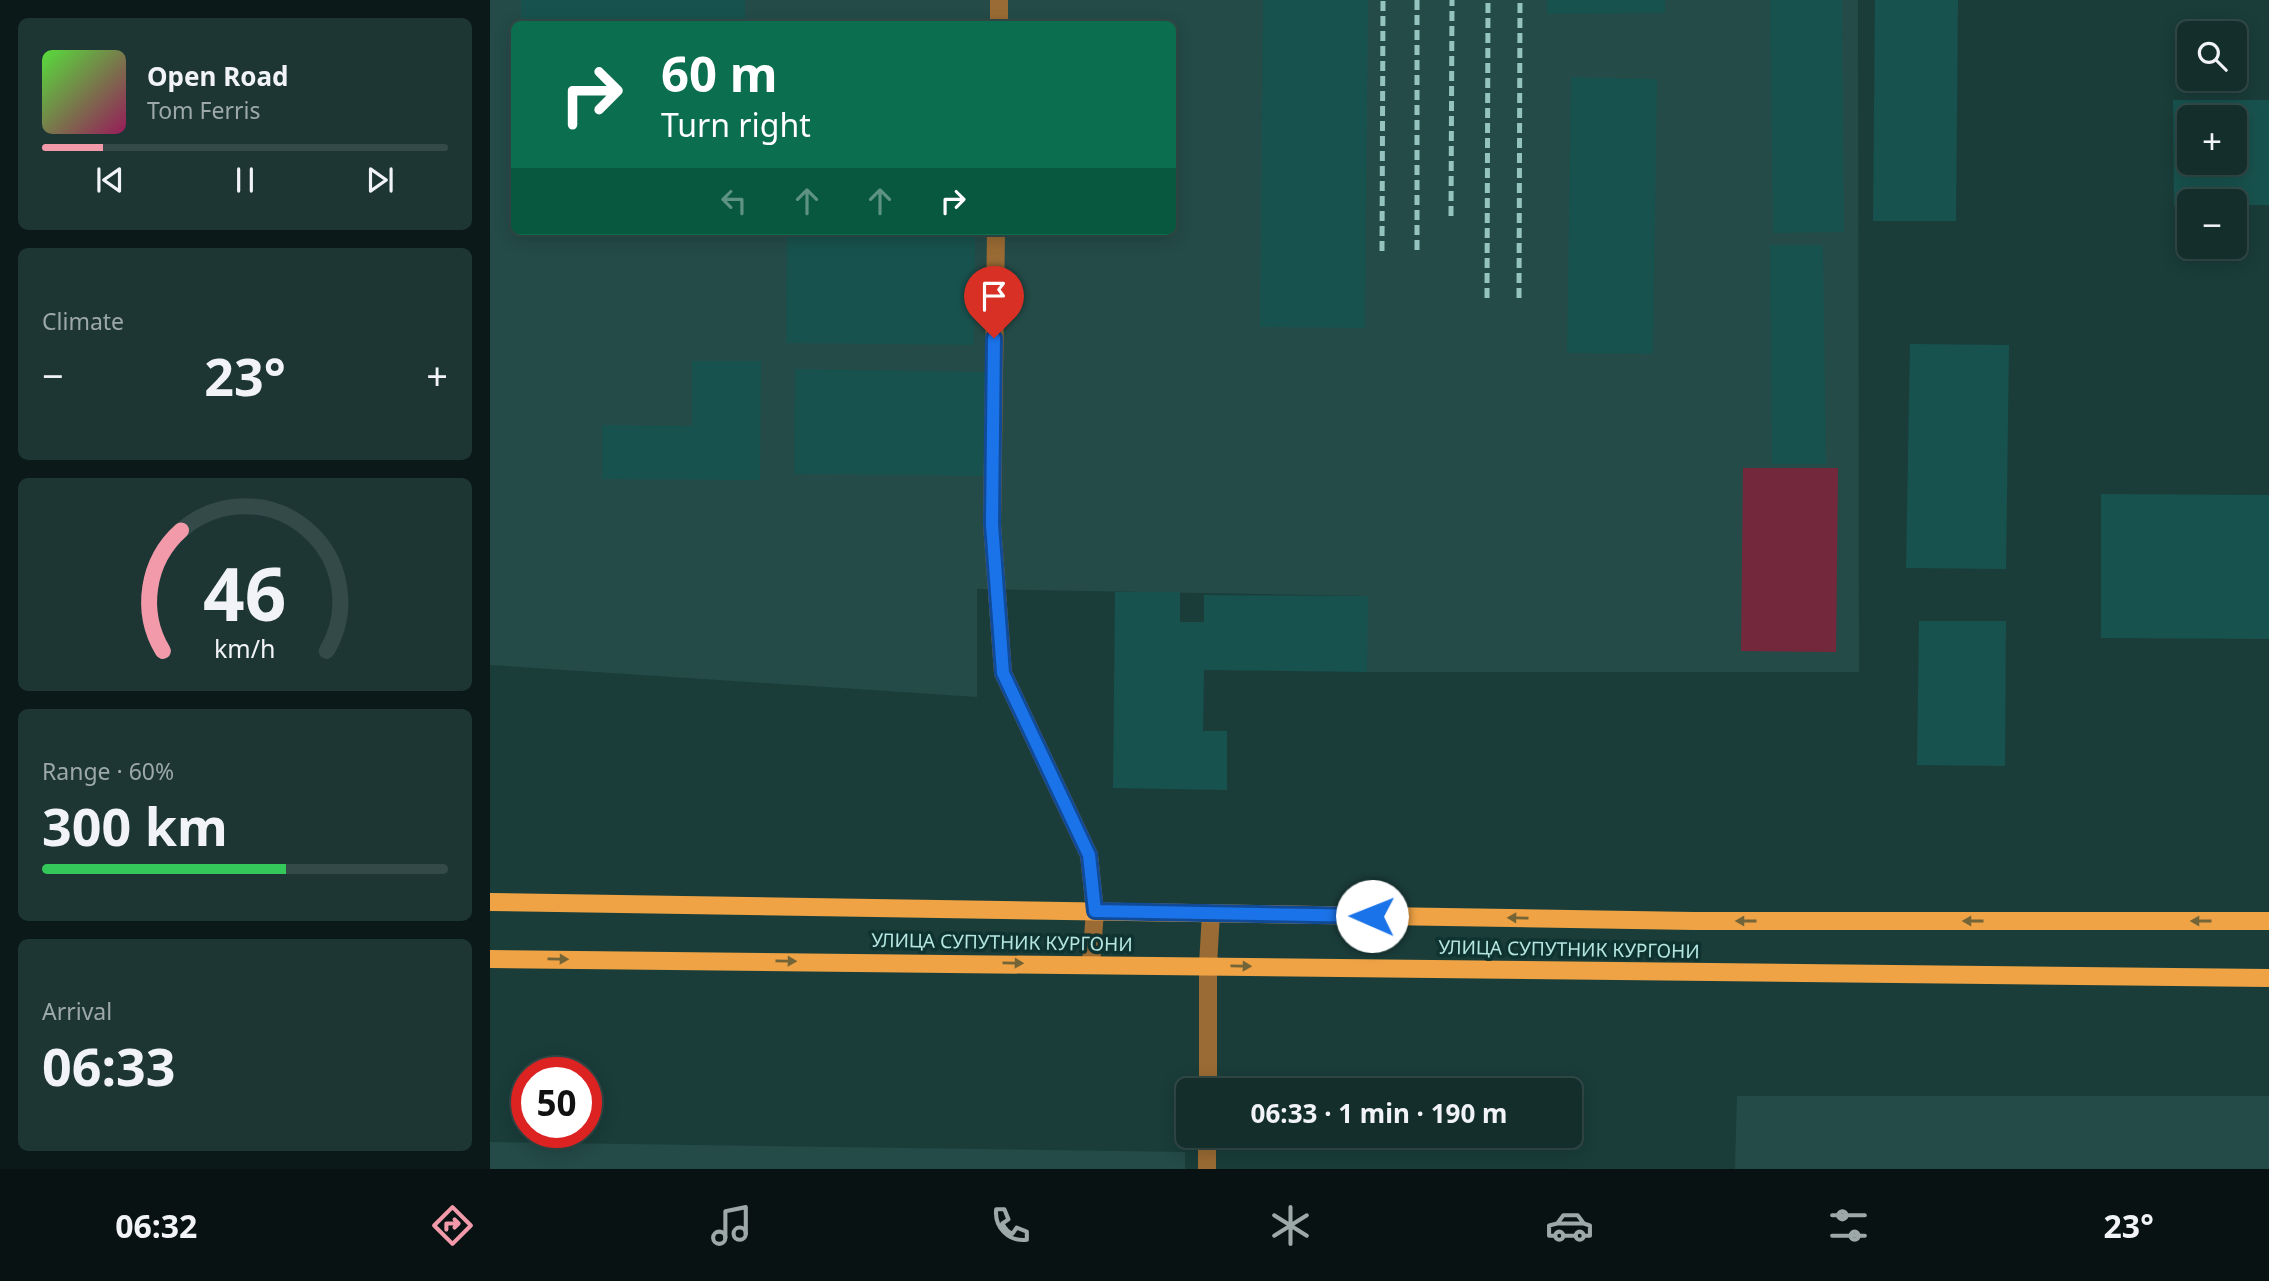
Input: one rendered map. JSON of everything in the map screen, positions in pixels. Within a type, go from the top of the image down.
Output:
[{"type":"main road","points":[[490,902],[1694,921],[2269,921]]},
{"type":"main road","name":"УЛИЦА СУПУТНИК КУРГОНИ","points":[[490,959],[2269,978]]},
{"type":"street","points":[[999,0],[999,21]]},
{"type":"street","points":[[996,235],[992,524],[1003,673],[1089,855],[1095,911],[1091,964]]},
{"type":"street","points":[[1208,1078],[1211,913]]},
{"type":"street","points":[[1207,1148],[1207,1169]]},
{"type":"shaded area","points":[[490,0],[1858,0],[1859,672],[1367,672],[1367,596],[977,589],[977,697],[490,665]]},
{"type":"shaded area","points":[[1743,468],[1838,468],[1836,652],[1741,651]]},
{"type":"shaded area","points":[[1737,1096],[2269,1096],[2269,1169],[1735,1169]]},
{"type":"shaded area","points":[[490,1142],[511,1142],[511,1148],[602,1148],[602,1144],[1185,1152],[1185,1169],[490,1169]]},
{"type":"building","points":[[521,0],[745,0],[745,21],[521,21]]},
{"type":"building","points":[[1263,0],[1368,0],[1365,328],[1260,327]]},
{"type":"building","points":[[1547,0],[1665,0],[1665,13],[1547,14]]},
{"type":"building","points":[[1770,0],[1842,0],[1844,232],[1773,233]]},
{"type":"building","points":[[1875,0],[1958,0],[1956,221],[1873,221]]},
{"type":"building","points":[[1571,77],[1657,79],[1653,354],[1567,353]]},
{"type":"building","points":[[2173,100],[2269,100],[2269,205],[2247,205],[2247,189],[2177,189],[2177,206],[2174,206]]},
{"type":"building","points":[[787,235],[975,235],[974,345],[786,343]]},
{"type":"building","points":[[1770,245],[1823,245],[1826,464],[1772,464]]},
{"type":"building","points":[[1910,344],[2009,345],[2006,569],[1906,568]]},
{"type":"building","points":[[692,361],[761,361],[760,480],[602,479],[602,425],[692,426]]},
{"type":"building","points":[[795,369],[987,372],[985,476],[794,474]]},
{"type":"building","points":[[2101,494],[2269,495],[2269,639],[2101,638]]},
{"type":"building","points":[[1115,592],[1180,592],[1180,622],[1204,622],[1204,595],[1368,596],[1367,672],[1204,670],[1203,731],[1227,731],[1227,790],[1113,788]]},
{"type":"building","points":[[1919,621],[2006,621],[2005,766],[1917,765]]},
{"type":"railway","points":[[1382,251],[1383,0]]},
{"type":"railway","points":[[1417,0],[1417,255]]},
{"type":"railway","points":[[1451,216],[1452,0]]},
{"type":"railway","points":[[1487,298],[1488,0]]},
{"type":"railway","points":[[1519,298],[1520,0]]},
{"type":"route","points":[[994,338],[992,524],[1003,673],[1089,855],[1095,911],[1372,916]]}]
